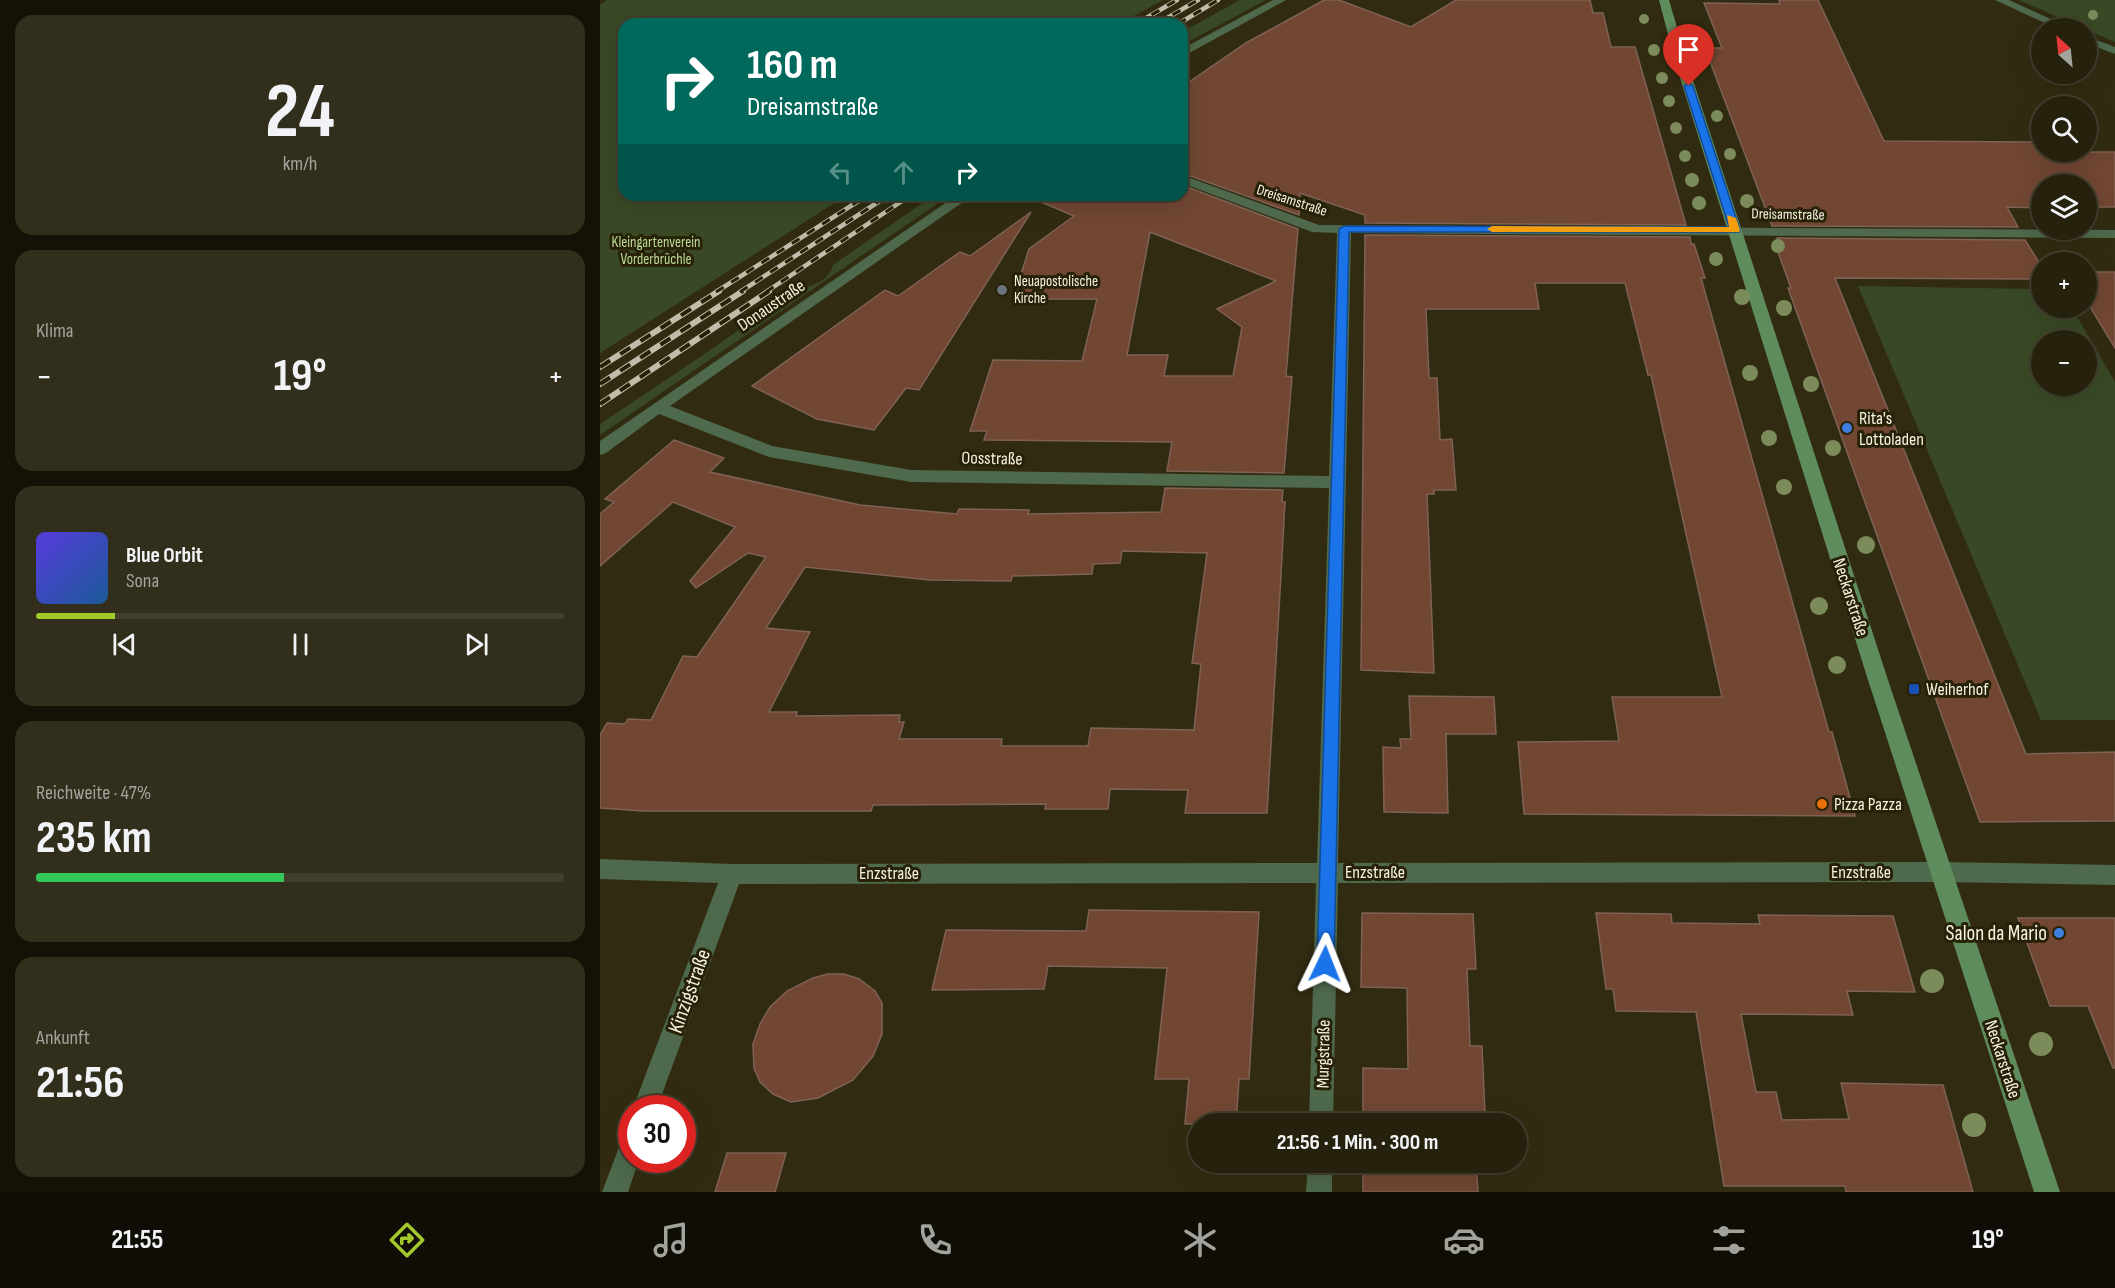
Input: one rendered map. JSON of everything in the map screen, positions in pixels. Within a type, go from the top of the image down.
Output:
[{"type":"street","points":[[1188,51],[1281,0]]},
{"type":"street","name":"Neckarstraße","points":[[1664,0],[1682,65],[1941,872],[2047,1192]]},
{"type":"street","points":[[2000,0],[2041,18]]},
{"type":"street","points":[[2097,44],[2115,51]]},
{"type":"street","name":"Dreisamstraße","points":[[1188,180],[1317,229],[2115,234]]},
{"type":"street","name":"Donaustraße","points":[[600,449],[657,407],[957,201]]},
{"type":"street","name":"Murgstraße","points":[[1321,1113],[1344,229]]},
{"type":"street","name":"Oosstraße","points":[[657,407],[769,451],[911,476],[1338,482]]},
{"type":"street","name":"Enzstraße","points":[[600,869],[732,874],[1941,872],[2115,875]]},
{"type":"street","name":"Kinzigstraße","points":[[650,1095],[732,874]]},
{"type":"street","points":[[615,1192],[622,1173]]},
{"type":"street","points":[[1319,1192],[1320,1173]]},
{"type":"green space","name":"Kleingartenverein Vorderbrüchle","points":[[607,0],[1163,0],[1130,18],[618,18],[618,201],[838,201],[600,353],[600,5]]},
{"type":"green space","points":[[1240,0],[1266,0],[1188,42],[1188,29]]},
{"type":"green space","points":[[2019,0],[2115,0],[2115,42],[2097,34],[2097,18],[2060,18]]},
{"type":"green space","points":[[925,201],[941,201],[600,435],[600,424],[795,290],[813,285],[823,279],[831,271],[833,265]]},
{"type":"green space","points":[[1858,286],[2031,289],[2031,318],[2078,318],[2085,330],[2031,330],[2031,396],[2097,396],[2097,351],[2115,382],[2115,720],[2041,720]]},
{"type":"building","points":[[1324,0],[1339,0],[1411,27],[1456,0],[1590,0],[1593,13],[1603,13],[1611,47],[1635,47],[1686,225],[1365,223],[1365,215],[1300,193],[1299,215],[1188,175],[1188,83],[1246,43]]},
{"type":"building","points":[[1779,0],[1818,0],[1884,141],[2031,142],[2031,162],[2097,162],[2097,152],[2115,152],[2115,207],[2097,207],[2097,174],[2031,174],[2031,208],[2007,207],[2018,227],[1772,226],[1705,48],[1722,48],[1704,3],[1780,4]]},
{"type":"building","points":[[1188,187],[1298,229],[1286,376],[1292,377],[1284,473],[1167,471],[1172,442],[984,440],[987,431],[970,431],[993,360],[1082,361],[1097,299],[1013,299],[1029,249],[1074,216],[1039,201],[1188,201]],"holes":[[[1150,232],[1276,281],[1217,309],[1242,327],[1233,376],[1164,376],[1168,355],[1127,355]]]},
{"type":"building","points":[[1031,212],[919,390],[906,388],[874,430],[817,419],[752,386],[885,290],[898,296],[960,252],[970,256]]},
{"type":"building","points":[[1365,235],[1690,237],[1705,278],[1701,278],[1829,732],[1832,732],[1855,816],[1524,814],[1518,742],[1619,741],[1612,697],[1722,697],[1651,375],[1648,375],[1625,283],[1535,283],[1539,309],[1426,309],[1429,378],[1437,378],[1440,440],[1452,439],[1456,490],[1434,490],[1434,494],[1427,494],[1434,673],[1361,670]]},
{"type":"building","points":[[1777,238],[2025,240],[2033,252],[2031,279],[1835,278],[2026,754],[2115,752],[2115,821],[1980,822],[1788,288],[1791,288],[1775,244],[1779,244]]},
{"type":"building","points":[[2097,272],[2115,272],[2115,348],[2097,318]]},
{"type":"building","points":[[674,440],[724,458],[710,472],[860,505],[957,514],[959,509],[1029,510],[1028,514],[1161,512],[1165,488],[1283,490],[1282,502],[1285,502],[1267,813],[1185,813],[1188,790],[1110,789],[1108,809],[1045,809],[1046,804],[873,805],[871,811],[643,811],[600,808],[600,735],[607,723],[625,724],[628,719],[651,720],[683,656],[697,657],[766,557],[748,553],[696,588],[690,581],[735,527],[673,502],[600,566],[600,514],[614,502],[605,499]],"holes":[[[1122,551],[1207,553],[1192,663],[1201,664],[1194,730],[1091,728],[1088,746],[1001,746],[1002,739],[899,739],[904,722],[899,722],[900,715],[796,716],[797,712],[769,712],[810,632],[766,628],[805,567],[930,580],[1011,581],[1012,576],[1092,574],[1093,564],[1120,563]]]},
{"type":"building","points":[[1409,696],[1494,697],[1496,734],[1446,734],[1448,813],[1384,812],[1383,747],[1401,748],[1400,739],[1411,739]]},
{"type":"building","points":[[1089,910],[1259,912],[1249,1079],[1239,1079],[1237,1113],[1188,1113],[1188,1124],[1185,1124],[1189,1079],[1155,1079],[1167,968],[1048,966],[1044,989],[932,990],[946,930],[1086,931]]},
{"type":"building","points":[[1362,913],[1473,914],[1476,969],[1467,969],[1470,1046],[1482,1046],[1485,1113],[1363,1113],[1363,1068],[1408,1069],[1407,988],[1361,987]]},
{"type":"building","points":[[1596,913],[1671,914],[1672,923],[1760,924],[1758,915],[1893,916],[1915,992],[1847,991],[1853,1015],[1741,1014],[1756,1092],[1776,1092],[1782,1120],[1849,1119],[1841,1083],[1943,1085],[1973,1192],[1846,1192],[1845,1186],[1724,1186],[1696,1012],[1616,1011],[1613,989],[1606,989]]},
{"type":"building","points":[[2018,918],[2115,918],[2115,1068],[2113,1068],[2088,1006],[2050,1006]]},
{"type":"building","points":[[828,974],[844,974],[859,979],[875,991],[882,1003],[882,1034],[873,1056],[853,1080],[818,1098],[791,1102],[773,1094],[760,1082],[754,1068],[753,1044],[760,1024],[770,1007],[787,991],[813,978]]},
{"type":"building","points":[[727,1153],[786,1153],[775,1192],[715,1192]]},
{"type":"building","points":[[1363,1173],[1477,1173],[1478,1192],[1363,1192]]},
{"type":"railway","points":[[1146,18],[1177,0]]},
{"type":"railway","points":[[1167,18],[1198,0]]},
{"type":"railway","points":[[1188,18],[1218,0]]},
{"type":"railway","points":[[716,292],[859,201]]},
{"type":"railway","points":[[740,292],[880,201]]},
{"type":"railway","points":[[766,292],[902,201]]},
{"type":"railway","points":[[600,367],[719,291]]},
{"type":"railway","points":[[600,384],[743,291]]},
{"type":"railway","points":[[600,404],[769,291]]},
{"type":"slow traffic","points":[[1492,229],[1735,230],[1731,218]]},
{"type":"place","name":"Neuapostolische Kirche","points":[[1002,290]]},
{"type":"place","name":"Rita's Lottoladen","points":[[1847,428]]},
{"type":"place","name":"Weiherhof","points":[[1914,689]]},
{"type":"place","name":"Pizza Pazza","points":[[1822,804]]},
{"type":"place","name":"Salon da Mario","points":[[2059,933]]},
{"type":"route","points":[[1325,964],[1344,229],[1735,230],[1689,86]]}]
